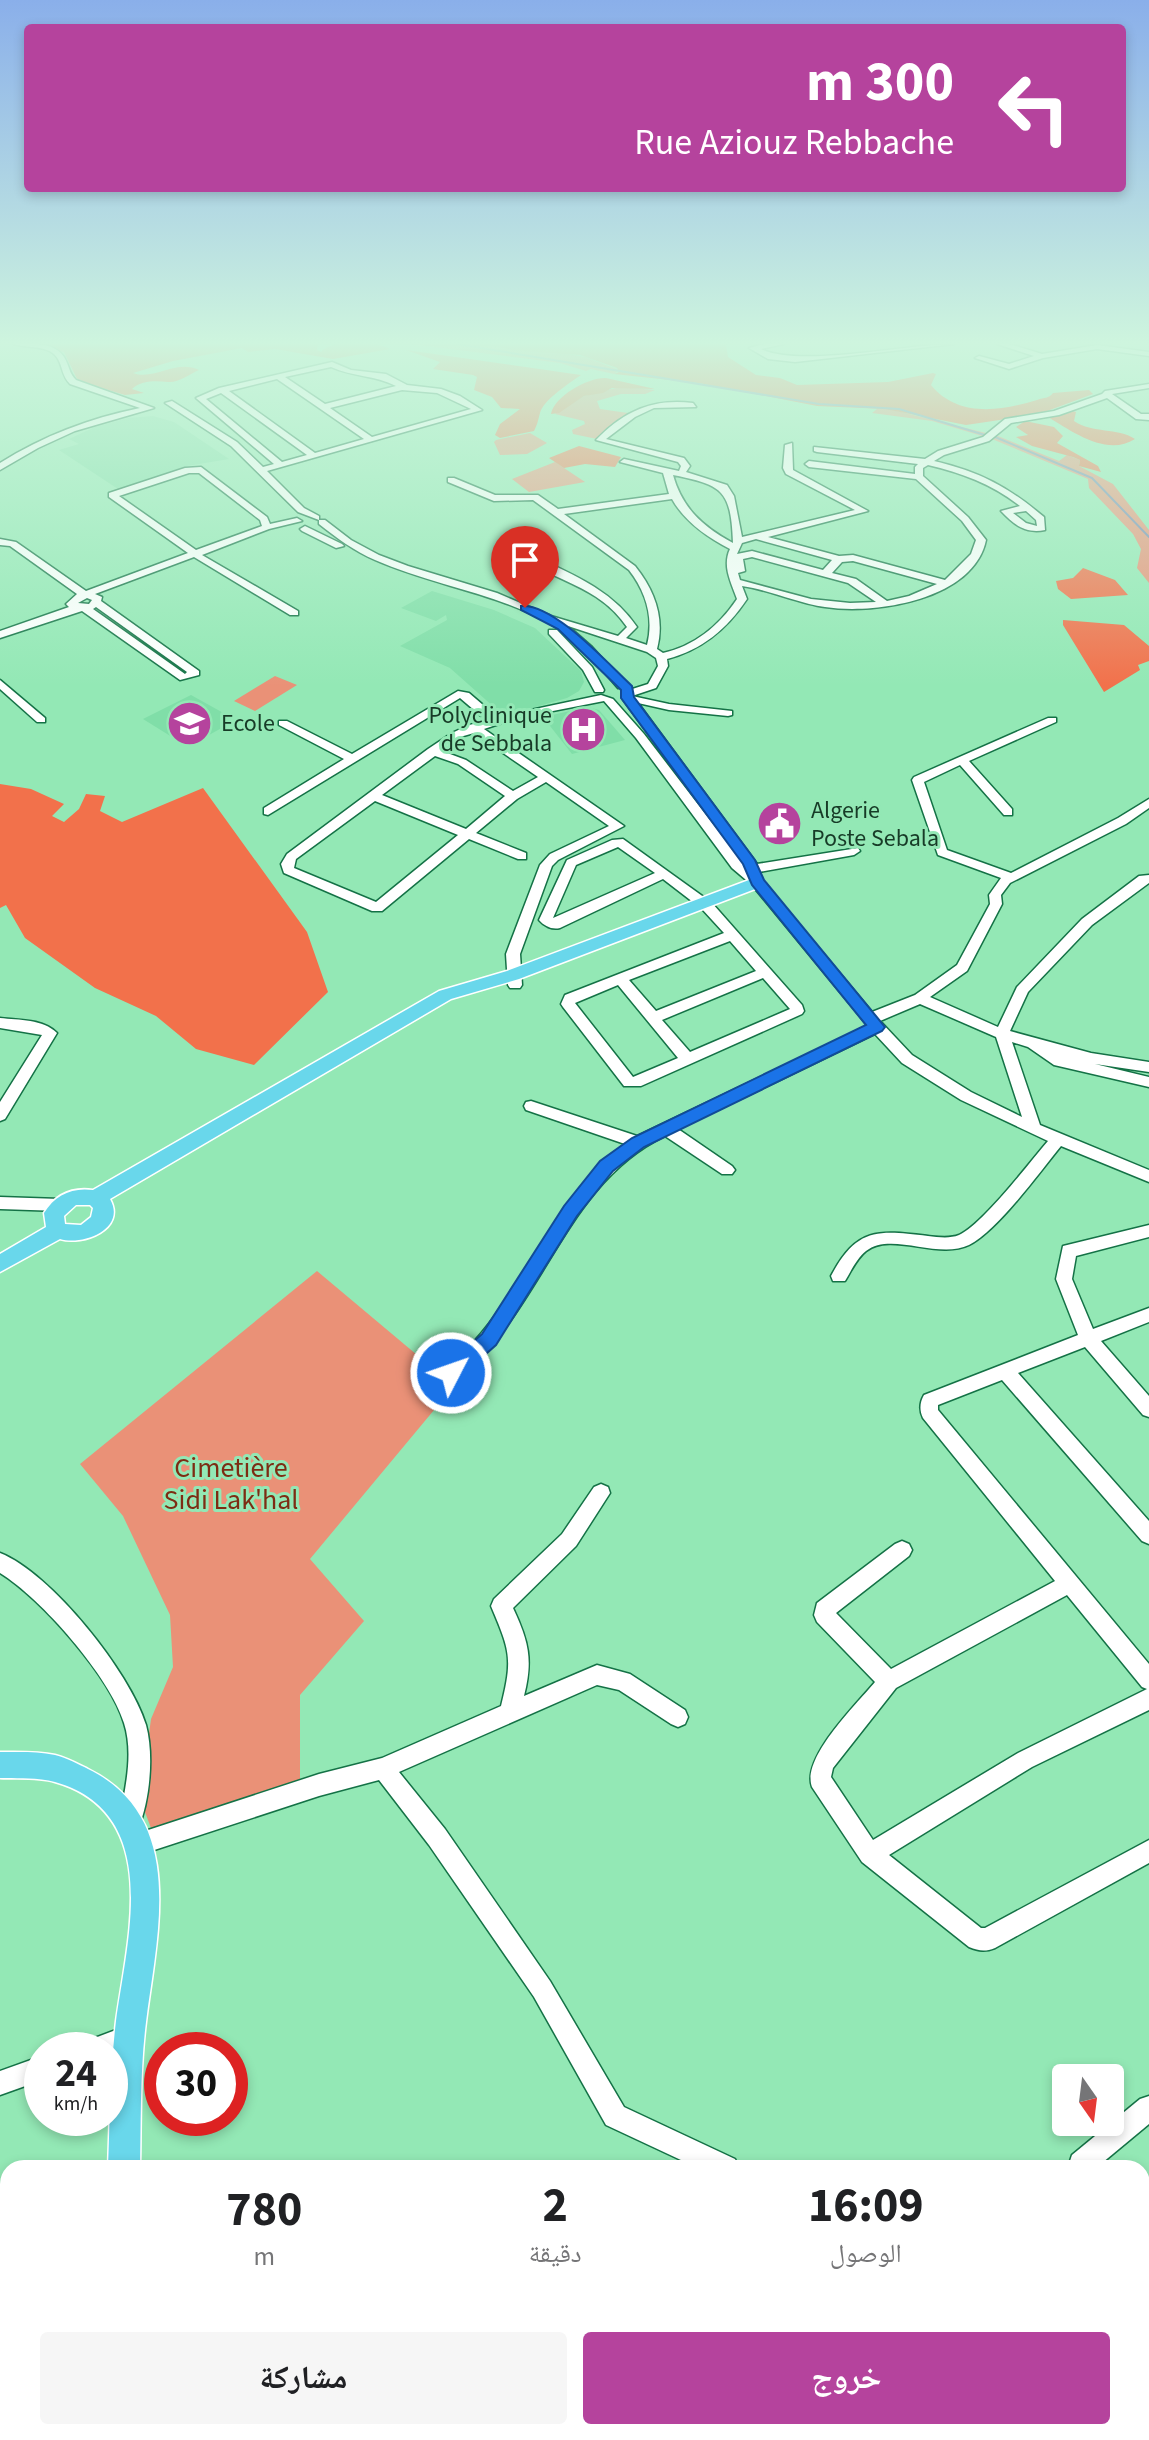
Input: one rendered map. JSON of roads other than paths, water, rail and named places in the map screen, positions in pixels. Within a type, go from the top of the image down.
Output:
[{"type":"main road","points":[[99,1202],[450,1001],[514,980],[704,904],[757,879]]},
{"type":"main road","points":[[0,1264],[83,1196],[99,1202],[104,1214],[90,1230],[67,1235],[57,1219]]},
{"type":"main road","points":[[0,1254],[57,1219]]},
{"type":"main road","points":[[0,1765],[58,1769],[97,1786],[121,1806],[146,1864],[144,1924],[129,2037],[124,2160]]},
{"type":"street","points":[[235,458],[299,524],[382,567],[538,623],[567,645],[588,669],[603,696],[640,736],[736,865],[757,879],[854,851]]},
{"type":"street","points":[[248,458],[301,510],[381,560],[651,650],[661,657],[663,666],[652,686],[574,701],[473,727],[432,751],[291,857],[288,870],[377,908],[465,833],[513,796],[546,777]]},
{"type":"street","points":[[271,458],[280,465]]},
{"type":"street","points":[[262,470],[304,458]]},
{"type":"street","points":[[672,458],[681,460],[686,466],[681,474]]},
{"type":"street","points":[[667,471],[674,496],[686,511],[717,540],[736,544],[863,511],[789,472],[788,458]]},
{"type":"street","points":[[889,458],[923,462],[989,481],[1027,508]]},
{"type":"street","points":[[624,462],[717,482],[729,496],[736,544],[731,569],[742,583],[824,604],[916,599],[949,584],[973,558],[981,540],[965,519],[919,477],[917,470],[931,458]]},
{"type":"street","points":[[809,464],[919,477]]},
{"type":"street","points":[[267,527],[264,519],[201,470],[188,470],[112,495],[200,556],[294,613]]},
{"type":"street","points":[[451,480],[494,498],[535,497],[641,578],[656,620],[651,650]]},
{"type":"street","points":[[557,512],[674,496]]},
{"type":"street","points":[[0,635],[267,527],[319,520]]},
{"type":"street","points":[[200,556],[299,524]]},
{"type":"street","points":[[758,537],[839,559],[870,561],[949,584]]},
{"type":"street","points":[[1,541],[13,544],[92,598],[195,673],[184,678],[2,549],[1,541]]},
{"type":"street","points":[[522,554],[586,586],[628,618],[632,627],[620,639]]},
{"type":"street","points":[[661,657],[686,651],[730,616],[742,599],[738,558],[745,554],[857,583],[884,603]]},
{"type":"street","points":[[825,574],[839,559]]},
{"type":"street","points":[[0,629],[76,604]]},
{"type":"street","points":[[548,618],[579,641],[627,692],[757,879],[873,1023],[907,1059],[937,1079],[1034,1129],[1149,1176]]},
{"type":"street","points":[[0,683],[41,720]]},
{"type":"street","points":[[627,692],[669,707],[728,713]]},
{"type":"street","points":[[268,811],[458,694],[465,695],[493,720]]},
{"type":"street","points":[[1007,880],[1007,874],[948,856],[938,848],[917,783],[1052,720]]},
{"type":"street","points":[[283,723],[352,759]]},
{"type":"street","points":[[473,727],[618,826],[554,857],[546,865],[513,954],[514,980]]},
{"type":"street","points":[[432,751],[462,762],[513,796]]},
{"type":"street","points":[[962,760],[1008,812]]},
{"type":"street","points":[[374,796],[522,856]]},
{"type":"street","points":[[451,1373],[489,1339],[579,1199],[606,1166],[638,1142],[668,1130],[920,998],[962,968],[996,904],[995,895],[1007,880],[1149,803]]},
{"type":"street","points":[[664,874],[555,925],[546,920],[571,863],[616,843],[623,843],[704,904],[766,972],[797,1011],[636,1082],[629,1082],[568,1004],[570,998],[732,935]]},
{"type":"street","points":[[1034,1129],[1002,1033],[1022,990],[1087,922],[1144,879],[1149,879]]},
{"type":"street","points":[[653,1018],[766,972]]},
{"type":"street","points":[[620,978],[688,1060]]},
{"type":"street","points":[[920,998],[959,1018],[1002,1033],[1149,1067]]},
{"type":"street","points":[[0,1023],[36,1027],[50,1033],[0,1115]]},
{"type":"street","points":[[1031,1041],[1051,1058],[1149,1082]]},
{"type":"street","points":[[531,1106],[638,1142]]},
{"type":"street","points":[[668,1130],[727,1170]]},
{"type":"street","points":[[839,1276],[858,1249],[871,1240],[882,1238],[943,1244],[966,1240],[1059,1138]]},
{"type":"street","points":[[0,1203],[57,1219]]},
{"type":"street","points":[[1149,1231],[1069,1251],[1064,1279],[1088,1339],[1149,1409]]},
{"type":"street","points":[[1148,1676],[929,1412],[930,1400],[1149,1315]]},
{"type":"street","points":[[1005,1371],[1149,1535]]},
{"type":"street","points":[[510,1713],[522,1665],[519,1641],[501,1606],[569,1540],[601,1493]]},
{"type":"street","points":[[889,1681],[824,1615],[824,1610],[902,1550]]},
{"type":"street","points":[[0,1562],[30,1582],[74,1625],[118,1691],[134,1722],[139,1774],[135,1833],[383,1768],[597,1675],[623,1681],[678,1717]]},
{"type":"street","points":[[1069,1584],[889,1681],[823,1763],[820,1779],[870,1854],[977,1939],[987,1940],[1149,1851]]},
{"type":"street","points":[[870,1854],[1025,1760],[1149,1699]]},
{"type":"street","points":[[383,1768],[437,1837],[542,1989],[615,2116],[709,2160]]},
{"type":"street","points":[[0,2083],[24,2074]]},
{"type":"street","points":[[1086,2160],[1149,2108]]},
{"type":"waterway","points":[[1044,458],[1092,478],[1149,537]]},
{"type":"place","name":"Ecole","points":[[190,723]]},
{"type":"place","name":"Polyclinique de Sebbala","points":[[583,729]]},
{"type":"place","name":"Algerie Poste Sebala","points":[[780,824]]},
{"type":"park label","name":"Cimetière Sidi Lak'hal","points":[[231,1483]]}]
